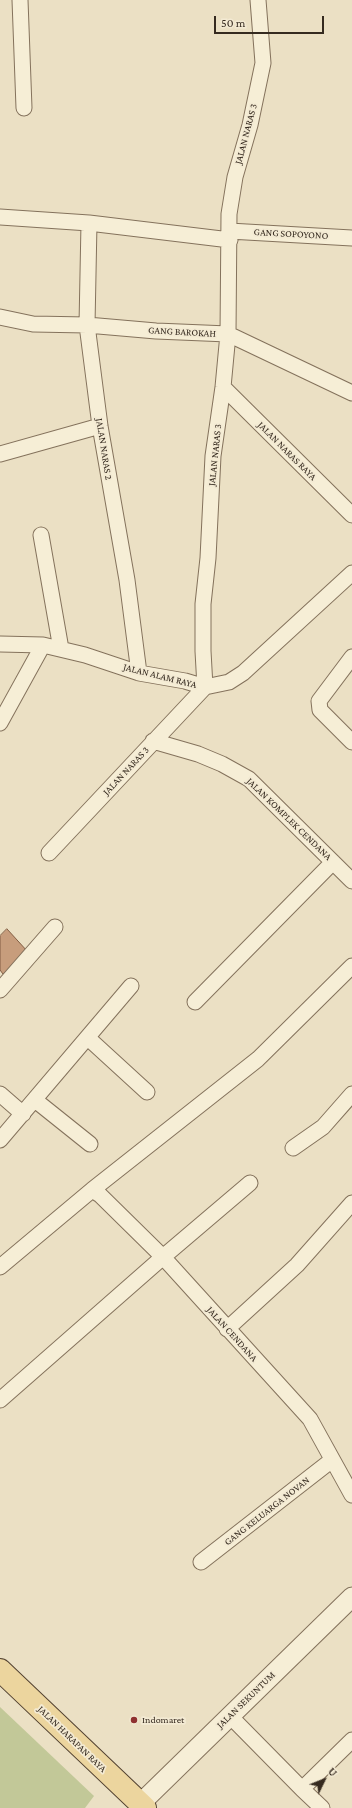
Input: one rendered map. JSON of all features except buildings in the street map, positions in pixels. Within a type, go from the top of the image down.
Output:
[{"type":"main road","name":"JALAN HARAPAN RAYA","points":[[0,1670],[142,1806]]},
{"type":"street","points":[[20,0],[24,108]]},
{"type":"street","name":"JALAN NARAS 3","points":[[49,852],[205,687],[203,604],[208,558],[213,456],[223,387],[228,334],[230,214],[235,177],[250,125],[263,63],[258,0]]},
{"type":"street","name":"GANG SOPOYONO","points":[[0,216],[230,236],[352,238]]},
{"type":"street","name":"JALAN NARAS 2","points":[[89,224],[87,325],[100,426],[127,580],[139,672]]},
{"type":"street","name":"GANG BAROKAH","points":[[0,317],[33,324],[87,325],[156,331],[228,334],[352,393]]},
{"type":"street","name":"JALAN NARAS RAYA","points":[[223,387],[352,515]]},
{"type":"street","points":[[0,454],[100,426]]},
{"type":"street","points":[[41,535],[60,649]]},
{"type":"street","name":"JALAN ALAM RAYA","points":[[0,644],[43,645],[139,672],[185,681],[205,687],[229,682],[243,673],[352,573]]},
{"type":"street","points":[[0,722],[43,645]]},
{"type":"street","points":[[352,657],[322,695],[318,706],[320,710],[352,742]]},
{"type":"street","name":"JALAN KOMPLEK CENDANA","points":[[153,741],[198,754],[222,764],[249,779],[352,881]]},
{"type":"street","points":[[195,1002],[333,862]]},
{"type":"street","points":[[0,990],[55,927]]},
{"type":"street","points":[[0,1267],[92,1190],[258,1059],[352,966]]},
{"type":"street","points":[[0,1140],[131,986]]},
{"type":"street","points":[[88,1038],[147,1092]]},
{"type":"street","points":[[0,1094],[23,1114]]},
{"type":"street","points":[[293,1148],[323,1126],[352,1094]]},
{"type":"street","points":[[35,1100],[90,1144]]},
{"type":"street","points":[[0,1400],[250,1183]]},
{"type":"street","name":"JALAN CENDANA","points":[[92,1190],[100,1195],[163,1257],[310,1420],[352,1495]]},
{"type":"street","points":[[227,1329],[297,1265],[352,1203]]},
{"type":"street","name":"GANG KELUARGA NOVAN","points":[[201,1562],[332,1460]]},
{"type":"street","name":"JALAN SEKUNTUM","points":[[142,1806],[230,1716],[352,1597]]},
{"type":"street","points":[[230,1716],[322,1808]]},
{"type":"street","points":[[302,1789],[352,1740]]},
{"type":"green space","points":[[0,1707],[94,1796],[85,1808],[0,1808]]},
{"type":"place","name":"Indomaret","points":[[134,1720]]}]
